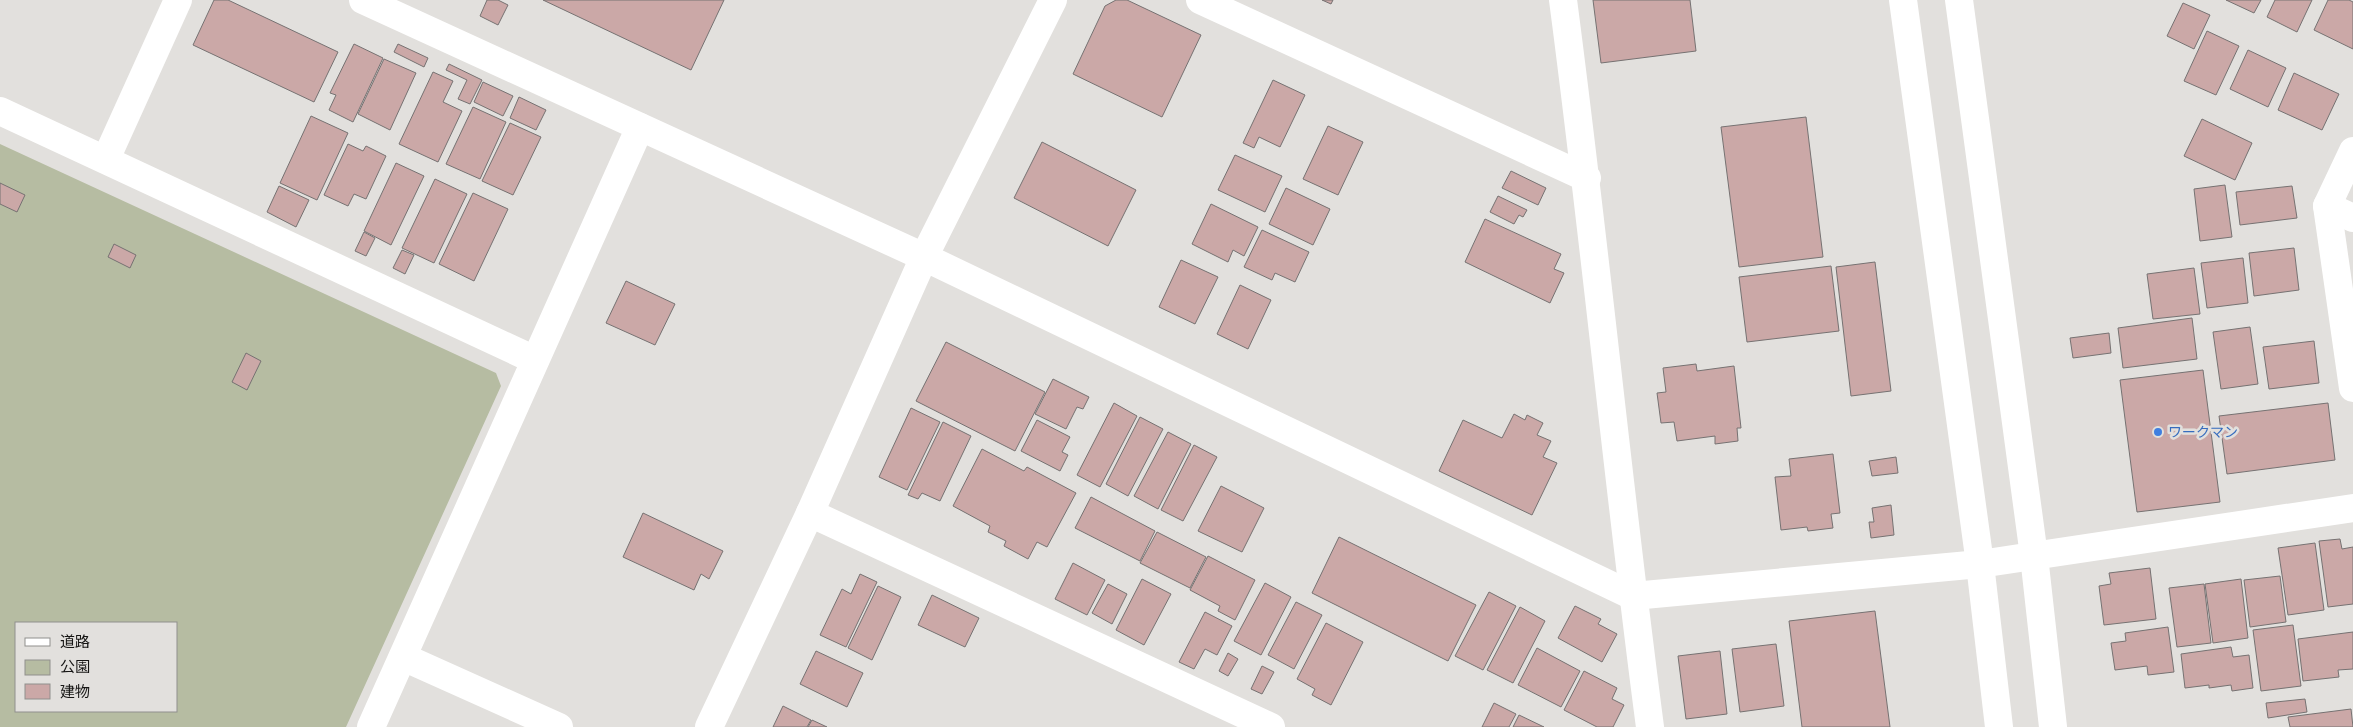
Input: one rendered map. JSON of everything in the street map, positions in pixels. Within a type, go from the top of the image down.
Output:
[{"type":"street","points":[[106,159],[178,0]]},
{"type":"street","points":[[362,0],[924,257],[1633,596],[1980,564],[2353,508]]},
{"type":"street","points":[[710,727],[810,513],[924,257],[1053,0]]},
{"type":"street","points":[[1200,0],[1586,178]]},
{"type":"street","points":[[1563,0],[1586,178],[1633,596],[1650,727]]},
{"type":"street","points":[[1903,0],[1980,564],[1999,727]]},
{"type":"street","points":[[1959,0],[2034,556],[2053,727]]},
{"type":"street","points":[[0,111],[535,360]]},
{"type":"street","points":[[371,727],[640,127]]},
{"type":"street","points":[[2353,151],[2327,206],[2353,388]]},
{"type":"street","points":[[2327,206],[2353,218]]},
{"type":"street","points":[[810,513],[1271,727]]},
{"type":"street","points":[[403,657],[559,727]]},
{"type":"green space","points":[[0,144],[496,373],[501,386],[346,727],[0,727]]},
{"type":"building","points":[[214,0],[228,0],[338,52],[314,102],[193,45]]},
{"type":"building","points":[[487,0],[498,0],[508,5],[498,25],[480,16]]},
{"type":"building","points":[[543,0],[724,0],[691,70]]},
{"type":"building","points":[[1116,0],[1127,0],[1201,35],[1162,117],[1073,74],[1105,6]]},
{"type":"building","points":[[1322,0],[1333,0],[1331,4]]},
{"type":"building","points":[[1593,0],[1690,0],[1696,51],[1601,63]]},
{"type":"building","points":[[2226,0],[2261,0],[2254,13]]},
{"type":"building","points":[[2275,0],[2312,0],[2297,32],[2267,17]]},
{"type":"building","points":[[2328,0],[2349,0],[2353,2],[2353,49],[2314,30]]},
{"type":"building","points":[[2183,3],[2210,15],[2194,49],[2167,36]]},
{"type":"building","points":[[2207,31],[2239,46],[2216,95],[2184,81]]},
{"type":"building","points":[[354,44],[383,58],[353,122],[329,110],[336,95],[330,93]]},
{"type":"building","points":[[398,44],[428,58],[424,67],[394,52]]},
{"type":"building","points":[[2248,50],[2286,68],[2268,107],[2230,89]]},
{"type":"building","points":[[384,59],[416,73],[390,130],[358,114]]},
{"type":"building","points":[[449,64],[482,80],[470,104],[458,99],[467,80],[446,70]]},
{"type":"building","points":[[433,72],[453,81],[443,102],[462,111],[438,162],[399,144]]},
{"type":"building","points":[[2294,73],[2339,94],[2322,130],[2278,110]]},
{"type":"building","points":[[1273,80],[1305,95],[1280,147],[1259,137],[1254,148],[1243,143]]},
{"type":"building","points":[[483,82],[513,96],[503,116],[474,102]]},
{"type":"building","points":[[519,97],[546,110],[536,130],[510,118]]},
{"type":"building","points":[[473,107],[506,122],[480,179],[446,164]]},
{"type":"building","points":[[311,116],[348,133],[317,200],[280,183]]},
{"type":"building","points":[[1806,117],[1823,257],[1739,267],[1721,127]]},
{"type":"building","points":[[2202,119],[2252,143],[2235,180],[2184,156]]},
{"type":"building","points":[[510,123],[541,137],[513,195],[482,181]]},
{"type":"building","points":[[1328,126],[1363,142],[1338,195],[1303,179]]},
{"type":"building","points":[[1042,142],[1136,190],[1108,246],[1014,198]]},
{"type":"building","points":[[348,144],[363,151],[366,146],[386,156],[366,199],[354,194],[348,206],[324,195]]},
{"type":"building","points":[[1235,155],[1282,176],[1265,212],[1218,190]]},
{"type":"building","points":[[396,163],[424,176],[391,245],[364,231]]},
{"type":"building","points":[[1511,171],[1546,188],[1538,205],[1502,188]]},
{"type":"building","points":[[435,179],[467,194],[434,263],[402,248]]},
{"type":"building","points":[[0,183],[25,195],[17,212],[0,204]]},
{"type":"building","points":[[2225,185],[2232,237],[2200,241],[2194,189]]},
{"type":"building","points":[[279,186],[309,200],[296,227],[267,212]]},
{"type":"building","points":[[2292,186],[2297,218],[2240,225],[2236,192]]},
{"type":"building","points":[[1286,188],[1330,209],[1313,245],[1269,224]]},
{"type":"building","points":[[473,193],[508,209],[474,281],[439,264]]},
{"type":"building","points":[[1498,196],[1527,210],[1523,217],[1519,215],[1514,224],[1490,212]]},
{"type":"building","points":[[1211,204],[1258,227],[1244,256],[1233,250],[1228,262],[1192,244]]},
{"type":"building","points":[[1485,219],[1561,254],[1554,269],[1564,273],[1550,303],[1465,262]]},
{"type":"building","points":[[1262,230],[1309,252],[1295,282],[1275,273],[1272,280],[1244,267]]},
{"type":"building","points":[[364,232],[375,238],[366,256],[355,251]]},
{"type":"building","points":[[114,244],[136,255],[130,268],[108,257]]},
{"type":"building","points":[[2294,248],[2299,290],[2254,296],[2249,253]]},
{"type":"building","points":[[402,250],[414,255],[405,274],[393,268]]},
{"type":"building","points":[[2243,258],[2248,303],[2207,308],[2201,263]]},
{"type":"building","points":[[1181,260],[1218,277],[1195,324],[1159,307]]},
{"type":"building","points":[[1875,262],[1891,391],[1851,396],[1836,267]]},
{"type":"building","points":[[1831,266],[1839,331],[1747,342],[1739,277]]},
{"type":"building","points":[[2194,268],[2200,314],[2153,319],[2147,274]]},
{"type":"building","points":[[626,281],[675,304],[655,345],[606,323]]},
{"type":"building","points":[[1240,285],[1271,300],[1248,349],[1217,334]]},
{"type":"building","points":[[2192,318],[2197,359],[2123,368],[2118,328]]},
{"type":"building","points":[[2250,327],[2258,384],[2221,389],[2213,332]]},
{"type":"building","points":[[2109,333],[2111,353],[2073,358],[2070,338]]},
{"type":"building","points":[[2314,341],[2319,383],[2269,389],[2263,347]]},
{"type":"building","points":[[946,342],[1045,392],[1015,451],[916,401]]},
{"type":"building","points":[[246,353],[261,361],[247,390],[232,382]]},
{"type":"building","points":[[1696,364],[1697,371],[1734,366],[1741,428],[1737,428],[1738,441],[1715,444],[1715,436],[1677,441],[1674,422],[1661,423],[1657,393],[1666,392],[1663,368]]},
{"type":"building","points":[[2203,370],[2220,502],[2137,512],[2120,380]]},
{"type":"building","points":[[1053,379],[1089,397],[1083,409],[1077,407],[1066,429],[1035,414]]},
{"type":"building","points":[[1114,403],[1137,416],[1100,487],[1077,475]]},
{"type":"building","points":[[2328,403],[2335,460],[2227,474],[2219,416]]},
{"type":"building","points":[[911,408],[940,422],[907,490],[879,477]]},
{"type":"building","points":[[1514,414],[1525,420],[1527,415],[1543,423],[1537,435],[1551,441],[1543,457],[1557,463],[1532,515],[1439,471],[1463,420],[1502,438]]},
{"type":"building","points":[[1140,417],[1163,429],[1128,496],[1106,484]]},
{"type":"building","points":[[1037,420],[1070,437],[1062,452],[1068,455],[1060,471],[1021,451]]},
{"type":"building","points":[[943,422],[971,436],[940,501],[922,493],[918,499],[908,495]]},
{"type":"building","points":[[1168,432],[1191,444],[1158,509],[1134,496]]},
{"type":"building","points":[[1194,445],[1217,457],[1183,521],[1161,510]]},
{"type":"building","points":[[982,449],[1024,471],[1027,467],[1076,493],[1047,547],[1037,542],[1028,559],[1004,546],[1006,541],[988,532],[990,526],[953,506]]},
{"type":"building","points":[[1833,454],[1840,513],[1831,514],[1833,528],[1808,531],[1807,527],[1781,530],[1775,477],[1791,476],[1789,459]]},
{"type":"building","points":[[1896,457],[1898,473],[1872,476],[1869,461]]},
{"type":"building","points":[[1221,486],[1264,508],[1242,552],[1198,531]]},
{"type":"building","points":[[1091,497],[1155,531],[1140,561],[1075,528]]},
{"type":"building","points":[[1891,505],[1894,535],[1871,538],[1869,522],[1874,522],[1872,508]]},
{"type":"building","points":[[643,513],[723,551],[709,579],[701,574],[694,590],[623,557]]},
{"type":"building","points":[[1157,532],[1206,557],[1190,588],[1140,563]]},
{"type":"building","points":[[1339,537],[1476,605],[1448,661],[1312,593]]},
{"type":"building","points":[[2340,539],[2342,549],[2353,547],[2353,604],[2328,607],[2319,541]]},
{"type":"building","points":[[2315,543],[2324,610],[2288,615],[2278,548]]},
{"type":"building","points":[[1208,556],[1255,580],[1235,620],[1218,611],[1220,606],[1190,590]]},
{"type":"building","points":[[1073,563],[1105,580],[1087,615],[1055,599]]},
{"type":"building","points":[[2150,568],[2156,619],[2104,625],[2099,586],[2111,584],[2109,573]]},
{"type":"building","points":[[860,574],[877,582],[846,647],[820,635],[842,589],[851,594]]},
{"type":"building","points":[[2280,576],[2286,622],[2250,627],[2244,580]]},
{"type":"building","points":[[1142,579],[1171,594],[1144,645],[1116,630]]},
{"type":"building","points":[[2241,579],[2248,638],[2213,643],[2205,584]]},
{"type":"building","points":[[1265,583],[1291,597],[1261,655],[1234,641]]},
{"type":"building","points":[[1108,584],[1127,594],[1112,624],[1092,613]]},
{"type":"building","points":[[2204,584],[2211,643],[2177,647],[2169,588]]},
{"type":"building","points":[[878,586],[901,597],[872,660],[848,648]]},
{"type":"building","points":[[1489,592],[1516,606],[1483,670],[1455,656]]},
{"type":"building","points":[[932,595],[979,618],[965,647],[918,625]]},
{"type":"building","points":[[1296,602],[1322,615],[1294,669],[1268,655]]},
{"type":"building","points":[[1575,606],[1601,619],[1598,624],[1617,634],[1602,662],[1558,638]]},
{"type":"building","points":[[1520,607],[1545,621],[1513,683],[1487,670]]},
{"type":"building","points":[[1875,611],[1890,727],[1802,727],[1789,621]]},
{"type":"building","points":[[1205,612],[1232,626],[1217,655],[1205,649],[1194,669],[1179,662]]},
{"type":"building","points":[[1326,623],[1363,642],[1331,705],[1312,695],[1315,689],[1297,679]]},
{"type":"building","points":[[2293,625],[2301,686],[2261,691],[2253,630]]},
{"type":"building","points":[[2168,627],[2174,672],[2148,675],[2147,666],[2115,670],[2111,643],[2126,641],[2125,633]]},
{"type":"building","points":[[2353,632],[2353,669],[2338,670],[2339,677],[2303,681],[2298,639]]},
{"type":"building","points":[[1776,644],[1784,706],[1740,712],[1732,649]]},
{"type":"building","points":[[2231,647],[2233,657],[2249,655],[2253,688],[2232,691],[2231,685],[2209,688],[2209,685],[2185,688],[2181,654]]},
{"type":"building","points":[[1537,648],[1580,671],[1561,707],[1518,685]]},
{"type":"building","points":[[816,651],[863,673],[847,707],[800,684]]},
{"type":"building","points":[[1720,651],[1727,714],[1686,719],[1678,656]]},
{"type":"building","points":[[1228,653],[1238,659],[1228,676],[1219,671]]},
{"type":"building","points":[[1262,666],[1274,672],[1262,694],[1251,689]]},
{"type":"building","points":[[1584,671],[1617,688],[1612,699],[1624,705],[1613,727],[1597,727],[1564,710]]},
{"type":"building","points":[[2305,699],[2307,712],[2268,718],[2266,703]]},
{"type":"building","points":[[1494,703],[1516,714],[1509,727],[1482,727]]},
{"type":"building","points":[[783,706],[811,720],[807,727],[773,727]]},
{"type":"building","points":[[2351,709],[2353,727],[2290,727],[2288,717]]},
{"type":"building","points":[[1519,715],[1544,727],[1513,727]]},
{"type":"building","points":[[812,720],[827,727],[808,727]]},
{"type":"place","name":"ワークマン","points":[[2158,432]]}]
